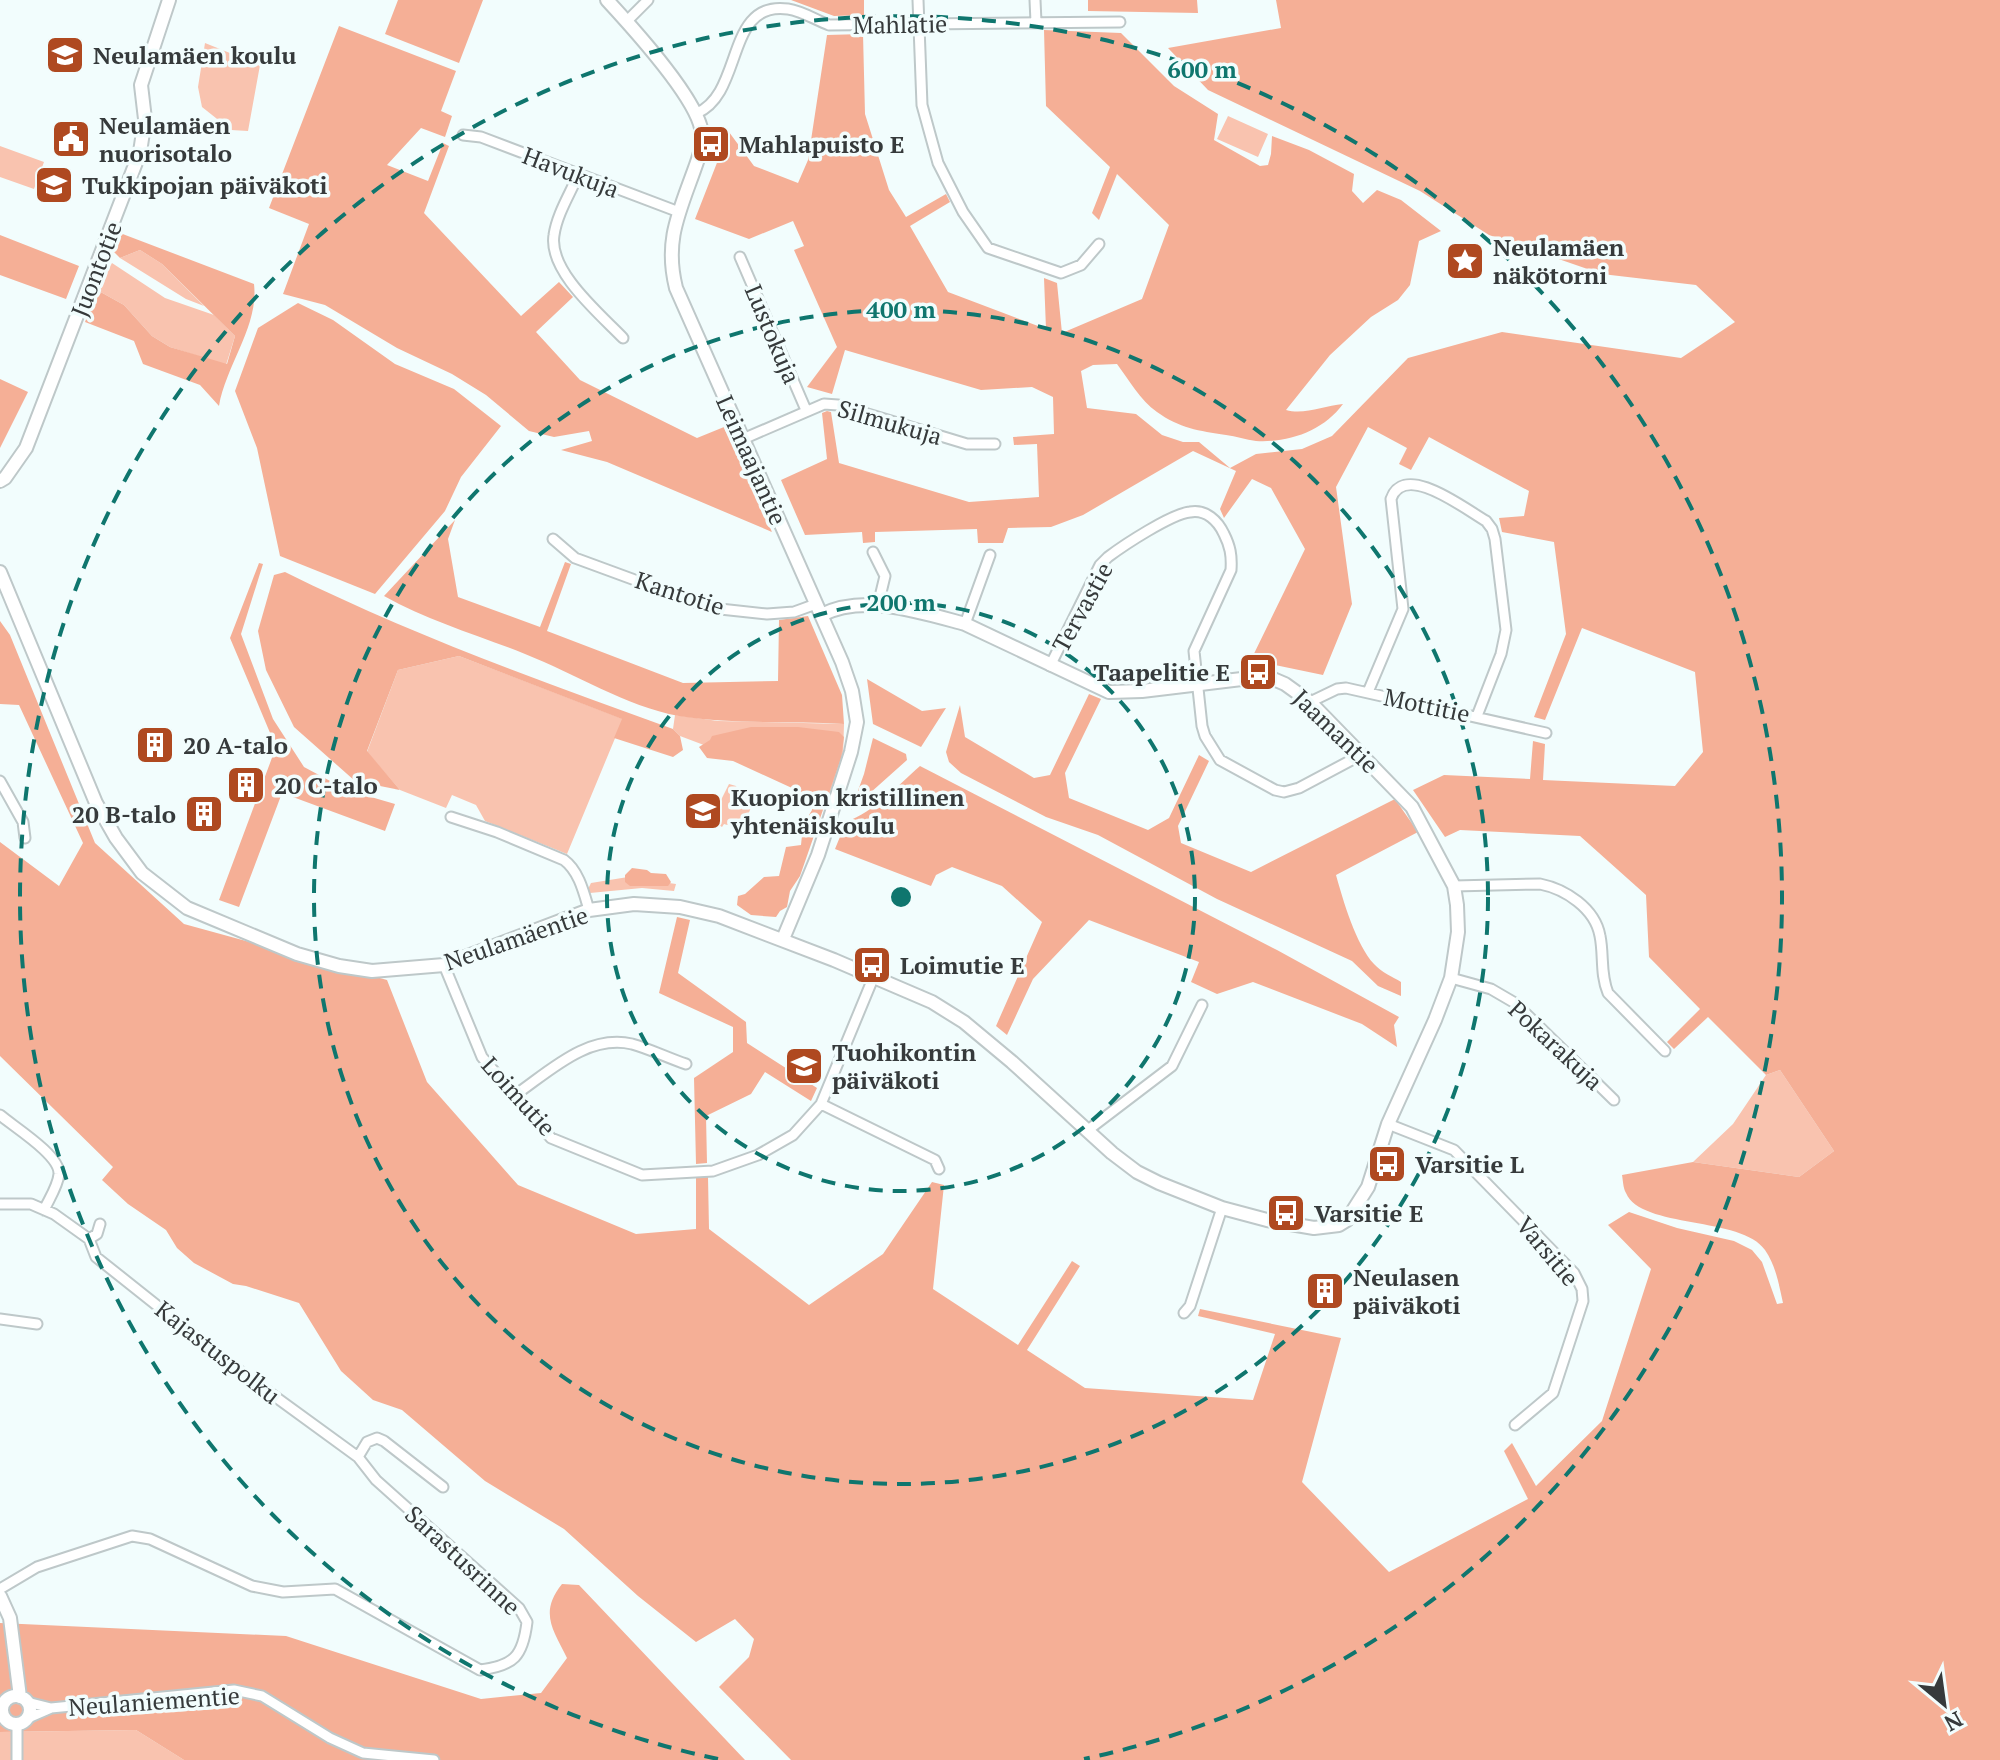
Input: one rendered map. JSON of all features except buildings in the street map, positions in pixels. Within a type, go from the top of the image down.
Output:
[{"type":"street","name":"Juontotie","points":[[0,481],[26,448],[140,152],[145,119],[141,85],[169,0]]},
{"type":"street","points":[[607,0],[627,21],[697,113]]},
{"type":"street","points":[[627,21],[648,0]]},
{"type":"street","points":[[918,0],[922,105],[929,138],[963,212],[988,248],[1061,273],[1081,265],[1099,244]]},
{"type":"street","points":[[1035,0],[1036,22]]},
{"type":"street","name":"Mahlatie","points":[[697,113],[715,99],[750,19],[763,10],[787,8],[829,25],[1120,22]]},
{"type":"street","name":"Leimaajantie","points":[[697,113],[702,144],[672,233],[671,269],[676,288],[852,691],[857,722],[851,752],[818,855],[783,939]]},
{"type":"street","name":"Havukuja","points":[[463,135],[481,137],[679,212]]},
{"type":"street","points":[[578,175],[553,237],[556,254],[560,266],[576,289],[623,338]]},
{"type":"street","name":"Lustokuja","points":[[740,257],[806,410]]},
{"type":"street","name":"Silmukuja","points":[[743,439],[824,404],[838,405],[967,444],[995,444]]},
{"type":"street","points":[[1368,692],[1403,609],[1391,499],[1394,490],[1401,485],[1417,483],[1486,521],[1495,539],[1506,630],[1501,654],[1477,716]]},
{"type":"street","name":"Tervastie","points":[[1050,666],[1100,565],[1118,549],[1191,511],[1217,520],[1231,547],[1231,570],[1194,651],[1202,726],[1214,754],[1227,765],[1284,792],[1299,788],[1361,755]]},
{"type":"street","name":"Kantotie","points":[[553,539],[575,558],[711,608],[767,614],[818,609]]},
{"type":"street","points":[[873,552],[885,576],[878,605]]},
{"type":"street","points":[[965,624],[990,555]]},
{"type":"street","name":"Neulamäentie","points":[[0,572],[96,803],[126,853],[159,889],[187,908],[297,954],[339,966],[372,971],[444,965],[589,910],[634,904],[680,907],[719,916],[783,939],[932,1002],[964,1022],[1112,1153],[1137,1172],[1159,1183],[1222,1208],[1267,1220],[1314,1228],[1327,1228],[1347,1220]]},
{"type":"street","name":"Jaamantie","points":[[818,609],[878,605],[965,624],[1109,692],[1271,678],[1310,702],[1412,807],[1454,886],[1458,932],[1451,978],[1388,1124],[1368,1187],[1347,1220]]},
{"type":"street","name":"Mottitie","points":[[1310,702],[1337,689],[1368,692],[1546,733]]},
{"type":"street","points":[[0,781],[23,822],[25,838]]},
{"type":"street","points":[[451,817],[497,832],[570,864],[589,910]]},
{"type":"street","points":[[1454,886],[1540,884],[1552,886],[1576,899],[1599,930],[1603,981],[1608,993],[1665,1051]]},
{"type":"street","name":"Loimutie","points":[[444,965],[482,1057],[551,1138],[642,1175],[713,1171],[758,1155],[793,1135],[821,1104],[874,976]]},
{"type":"street","name":"Pokarakuja","points":[[1451,978],[1491,989],[1515,1003],[1614,1100]]},
{"type":"street","points":[[1088,1130],[1172,1066],[1202,1005]]},
{"type":"street","points":[[515,1095],[580,1051],[602,1043],[633,1045],[686,1064]]},
{"type":"street","points":[[821,1104],[937,1164]]},
{"type":"street","points":[[0,1115],[50,1154],[57,1164],[57,1181],[44,1210]]},
{"type":"street","name":"Varsitie","points":[[1388,1124],[1454,1150],[1574,1273],[1582,1289],[1583,1301],[1553,1393],[1515,1425]]},
{"type":"street","points":[[0,1204],[31,1204],[89,1239],[97,1234],[100,1224]]},
{"type":"street","points":[[1184,1313],[1190,1306],[1222,1208]]},
{"type":"street","name":"Kajastuspolku","points":[[89,1239],[96,1257],[233,1366],[358,1457]]},
{"type":"street","points":[[0,1319],[37,1324]]},
{"type":"street","name":"Sarastusrinne","points":[[0,1589],[37,1567],[132,1536],[150,1539],[252,1586],[283,1592],[335,1589],[480,1670],[503,1667],[521,1651],[527,1622],[519,1608],[376,1480],[358,1457],[367,1442],[377,1438],[443,1487]]},
{"type":"street","points":[[0,1596],[10,1618],[16,1678],[5,1720],[22,1721]]},
{"type":"street","name":"Neulaniementie","points":[[11,1704],[51,1708],[234,1690],[262,1696],[330,1738],[363,1753],[434,1760]]},
{"type":"street","points":[[11,1704],[30,1710],[22,1721],[17,1760]]},
{"type":"street","name":"Neulaniementie","points":[[22,1721],[51,1708]]},
{"type":"shaded area","points":[[398,0],[483,0],[459,63],[385,34]]},
{"type":"shaded area","points":[[791,0],[864,0],[864,15],[834,16]]},
{"type":"shaded area","points":[[1088,0],[1197,0],[1198,13],[1088,11]]},
{"type":"shaded area","points":[[1276,0],[2000,0],[2000,1760],[791,1760],[719,1687],[749,1657],[754,1639],[735,1619],[696,1642],[638,1596],[564,1529],[485,1481],[402,1410],[373,1400],[341,1371],[299,1303],[233,1284],[194,1263],[177,1248],[166,1230],[128,1204],[102,1180],[113,1167],[0,1056],[0,842],[59,886],[83,843],[19,705],[0,704],[0,621],[10,635],[95,843],[184,924],[387,980],[427,1082],[518,1185],[636,1234],[696,1229],[696,1178],[708,1177],[709,1229],[809,1305],[883,1254],[932,1182],[944,1185],[933,1289],[1018,1345],[1072,1261],[1080,1266],[1027,1350],[1085,1388],[1253,1400],[1275,1334],[1198,1316],[1200,1309],[1341,1338],[1302,1482],[1389,1572],[1528,1499],[1504,1451],[1512,1443],[1536,1486],[1602,1421],[1651,1269],[1608,1225],[1629,1212],[1677,1228],[1734,1241],[1752,1250],[1762,1262],[1777,1304],[1783,1303],[1772,1262],[1753,1239],[1736,1232],[1651,1212],[1635,1204],[1626,1193],[1622,1175],[1693,1162],[1799,1177],[1834,1151],[1780,1070],[1766,1075],[1708,1017],[1674,1049],[1667,1042],[1700,1009],[1649,957],[1646,895],[1580,836],[1460,830],[1445,837],[1413,790],[1444,775],[1530,779],[1533,741],[1545,744],[1543,780],[1675,786],[1703,752],[1695,672],[1582,628],[1545,720],[1534,717],[1566,634],[1554,542],[1502,532],[1499,518],[1524,516],[1529,491],[1429,437],[1411,470],[1399,464],[1407,448],[1368,427],[1336,487],[1352,604],[1323,675],[1275,665],[1247,668],[1305,549],[1271,488],[1252,479],[1224,518],[1220,509],[1236,471],[1193,451],[1083,515],[1051,527],[1008,528],[1003,543],[978,543],[977,529],[875,532],[875,542],[863,543],[862,532],[805,535],[781,480],[827,459],[822,413],[827,411],[831,412],[839,463],[969,502],[1039,497],[1037,444],[1014,445],[1013,437],[1054,434],[1053,397],[1032,387],[981,390],[845,350],[832,394],[807,387],[837,347],[794,250],[804,246],[793,221],[749,239],[695,219],[729,132],[754,166],[798,183],[808,160],[827,35],[863,34],[865,114],[889,190],[906,217],[946,194],[950,202],[910,226],[948,292],[1046,329],[1044,278],[1057,283],[1062,333],[1142,299],[1169,225],[1117,174],[1099,220],[1092,213],[1110,167],[1046,106],[1044,30],[1121,33],[1174,86],[1218,114],[1214,140],[1260,166],[1268,165],[1272,136],[1309,150],[1354,174],[1352,191],[1363,203],[1377,190],[1401,200],[1441,231],[1419,241],[1410,285],[1398,300],[1371,317],[1330,355],[1286,410],[1307,411],[1343,404],[1326,421],[1305,433],[1281,440],[1256,441],[1190,428],[1173,422],[1151,407],[1117,364],[1093,365],[1081,371],[1087,408],[1136,414],[1162,435],[1183,442],[1199,442],[1230,468],[1256,454],[1302,449],[1332,436],[1408,358],[1502,332],[1681,358],[1735,322],[1696,285],[1602,274],[1489,235],[1420,191],[1208,90],[1168,48],[1281,28]]},
{"type":"shaded area","points":[[339,26],[456,71],[441,111],[452,116],[445,137],[421,128],[387,165],[428,181],[443,143],[449,146],[424,213],[521,316],[559,282],[573,297],[536,332],[580,380],[697,438],[724,427],[772,532],[607,462],[561,450],[592,441],[589,431],[554,437],[529,431],[486,395],[452,374],[397,348],[325,305],[283,294],[309,224],[269,208]]},
{"type":"shaded area","points":[[205,43],[260,65],[248,131],[231,130],[202,107],[198,87]]},
{"type":"shaded area","points":[[1228,116],[1268,134],[1258,157],[1217,139]]},
{"type":"shaded area","points":[[0,146],[44,162],[34,189],[0,177]]},
{"type":"shaded area","points":[[120,233],[254,284],[252,315],[219,406],[200,385],[143,364],[134,341],[85,322],[97,290],[124,305],[152,336],[170,347],[227,364],[235,336],[162,264],[140,250],[120,258],[114,252]]},
{"type":"shaded area","points":[[0,235],[79,266],[66,299],[0,275]]},
{"type":"shaded area","points":[[140,250],[162,264],[204,306],[186,299],[120,258]]},
{"type":"shaded area","points":[[112,263],[165,298],[214,315],[235,336],[226,365],[170,347],[152,336],[124,305],[97,290]]},
{"type":"shaded area","points":[[298,303],[333,320],[395,364],[454,389],[501,426],[461,477],[445,511],[375,594],[280,556],[257,448],[235,391],[258,328]]},
{"type":"shaded area","points":[[0,379],[28,392],[0,448]]},
{"type":"shaded area","points":[[455,520],[448,539],[458,597],[540,627],[565,562],[571,564],[547,631],[683,683],[778,681],[779,620],[808,616],[842,695],[844,724],[720,720],[659,711],[384,596]]},
{"type":"shaded area","points":[[259,563],[263,564],[241,634],[273,719],[304,767],[347,790],[395,804],[385,831],[282,793],[239,907],[219,900],[276,747],[230,638]]},
{"type":"shaded area","points":[[285,572],[428,637],[673,729],[680,736],[683,750],[673,757],[614,738],[622,719],[459,656],[398,670],[367,751],[400,790],[355,781],[294,727],[266,670],[258,631],[274,575]]},
{"type":"shaded area","points":[[459,656],[623,719],[567,854],[485,821],[476,805],[452,795],[446,808],[400,790],[367,752],[398,670]]},
{"type":"shaded area","points":[[867,679],[922,711],[946,708],[921,747],[873,724]]},
{"type":"shaded area","points":[[1089,694],[1101,699],[1065,773],[1069,798],[1148,830],[1169,818],[1199,755],[1209,761],[1178,826],[1181,843],[1251,872],[1395,799],[1418,832],[1336,875],[1361,946],[1377,967],[1401,982],[1401,996],[1378,986],[1352,961],[1217,899],[1098,835],[1046,817],[961,773],[949,762],[946,752],[960,705],[965,737],[1034,778],[1050,775]]},
{"type":"shaded area","points":[[675,715],[718,721],[844,724],[843,758],[829,796],[786,776],[680,736],[673,729]]},
{"type":"shaded area","points":[[751,727],[798,727],[839,732],[844,737],[841,758],[800,876],[790,891],[787,907],[776,917],[751,915],[737,905],[738,896],[745,894],[764,877],[779,876],[786,847],[801,845],[803,825],[812,810],[812,800],[733,761],[707,758],[699,747],[712,736]]},
{"type":"shaded area","points":[[873,738],[906,754],[907,760],[851,810],[864,774]]},
{"type":"shaded area","points":[[920,766],[1277,950],[1399,1017],[1394,1025],[1397,1047],[1362,1024],[1253,982],[1217,994],[1191,982],[1199,962],[1089,920],[1033,979],[1007,1035],[996,1026],[1042,922],[1002,886],[952,867],[936,875],[931,886],[835,849],[846,822],[876,805]]},
{"type":"shaded area","points":[[729,784],[736,786],[753,802],[745,823],[739,821],[722,827],[716,823],[721,810],[717,808]]},
{"type":"shaded area","points":[[632,868],[666,874],[671,882],[668,886],[630,886],[625,882],[625,875]]},
{"type":"shaded area","points":[[628,877],[676,884],[674,891],[642,888],[590,893],[588,889],[591,883]]},
{"type":"shaded area","points":[[677,917],[690,920],[678,973],[746,1022],[747,1043],[817,1088],[811,1101],[765,1072],[751,1094],[706,1116],[707,1163],[696,1164],[694,1078],[733,1052],[733,1027],[659,993]]},
{"type":"shaded area","points":[[1780,1070],[1834,1151],[1799,1177],[1693,1162],[1733,1124],[1766,1075]]},
{"type":"shaded area","points":[[562,1584],[579,1585],[745,1760],[184,1760],[136,1730],[0,1732],[0,1623],[286,1636],[481,1699],[541,1693],[567,1658],[553,1629],[550,1613],[555,1594]]},
{"type":"shaded area","points":[[136,1730],[184,1760],[0,1760],[0,1732]]},
{"type":"place","name":"Neulamäen koulu","points":[[65,55]]},
{"type":"place","name":"Neulamäen nuorisotalo","points":[[71,139]]},
{"type":"place","name":"Mahlapuisto E","points":[[711,144]]},
{"type":"place","name":"Tukkipojan päiväkoti","points":[[54,185]]},
{"type":"place","name":"Neulamäen näkötorni","points":[[1465,261]]},
{"type":"place","name":"Taapelitie E","points":[[1258,672]]},
{"type":"place","name":"20 A-talo","points":[[155,745]]},
{"type":"place","name":"20 C-talo","points":[[246,785]]},
{"type":"place","name":"Kuopion kristillinen yhtenäiskoulu","points":[[703,811]]},
{"type":"place","name":"20 B-talo","points":[[204,814]]},
{"type":"place","name":"Loimutie E","points":[[872,965]]},
{"type":"place","name":"Tuohikontin päiväkoti","points":[[804,1066]]},
{"type":"place","name":"Varsitie L","points":[[1387,1164]]},
{"type":"place","name":"Varsitie E","points":[[1286,1213]]},
{"type":"place","name":"Neulasen päiväkoti","points":[[1325,1291]]}]
